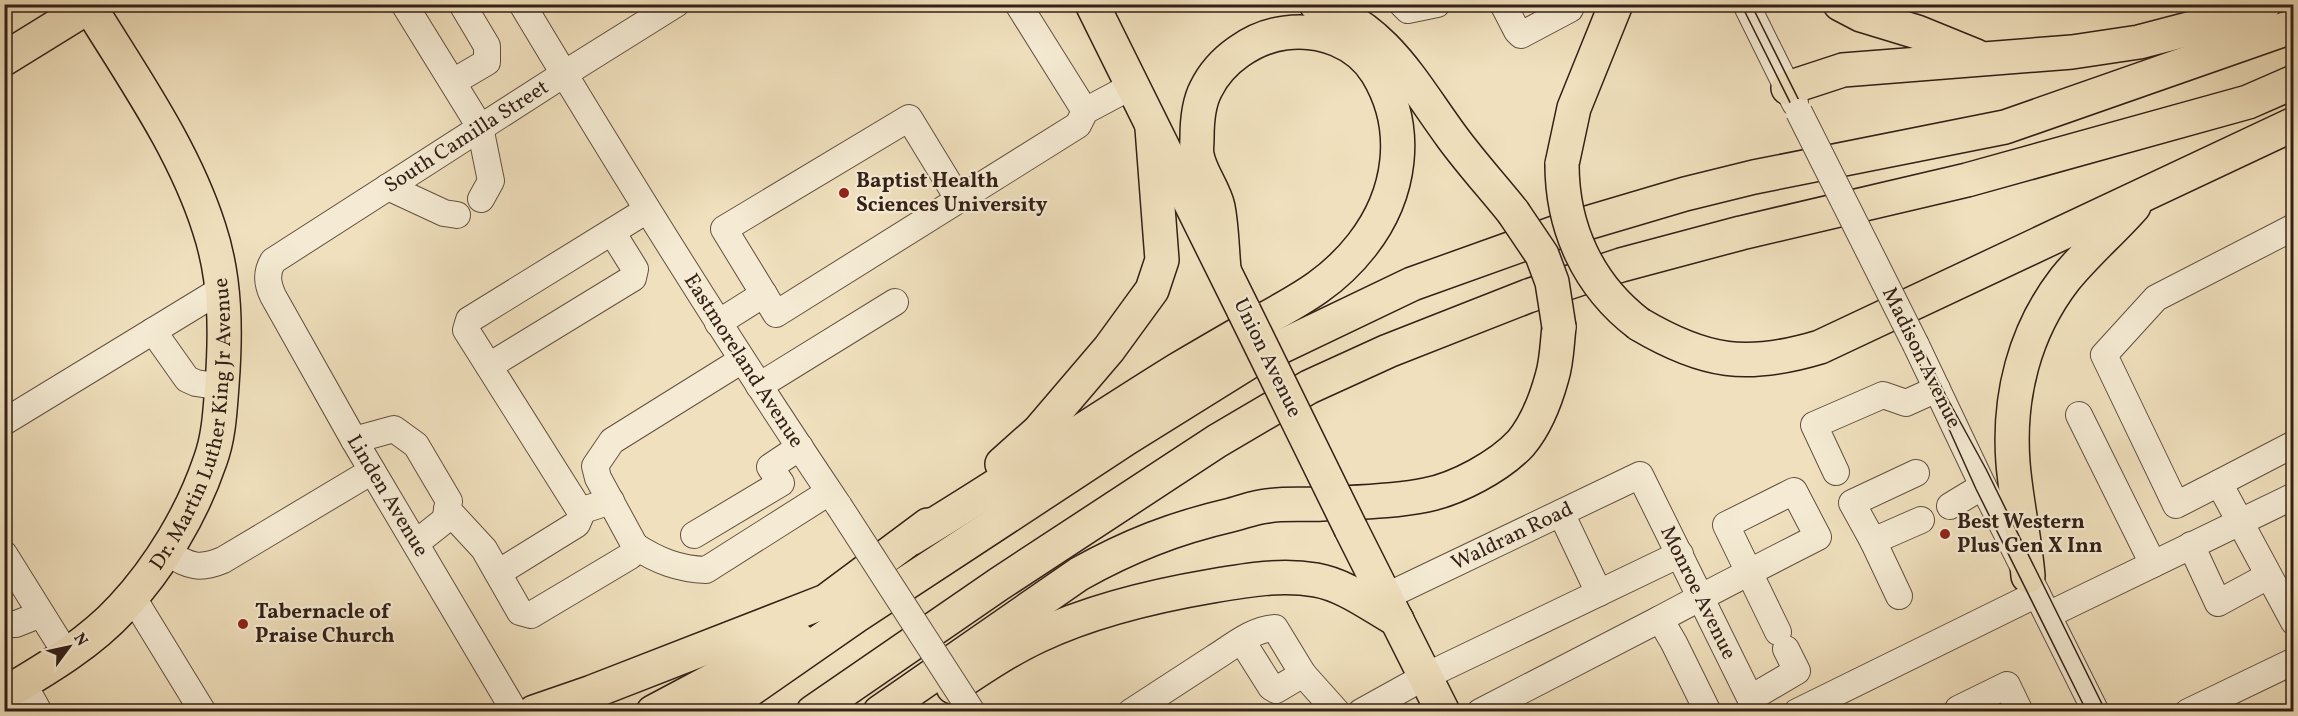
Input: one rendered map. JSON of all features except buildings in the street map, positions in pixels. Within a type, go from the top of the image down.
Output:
[{"type":"main road","name":"Union Avenue","points":[[1092,4],[1443,711]]},
{"type":"main road","points":[[880,711],[1079,574],[1112,555],[1161,534],[1267,506],[1390,500],[1426,495],[1448,489],[1475,476],[1521,443],[1544,402],[1553,374],[1558,327],[1552,282],[1542,255],[1513,212],[1453,139],[1404,70],[1386,49],[1348,18],[1316,4]]},
{"type":"main road","points":[[1616,4],[1574,108],[1562,164],[1562,185],[1570,225],[1585,262],[1610,299],[1639,324],[1683,348],[1727,360],[1772,359],[1796,355],[1820,347],[2294,124]]},
{"type":"main road","points":[[1840,4],[1861,15],[1917,32],[1980,58]]},
{"type":"main road","points":[[1794,100],[1843,70],[2072,52],[2139,42],[2204,25],[2264,4]]},
{"type":"main road","points":[[4,59],[90,5]]},
{"type":"main road","name":"Dr. Martin Luther King Jr Avenue","points":[[14,688],[67,655],[112,618],[132,596],[165,552],[199,488],[211,460],[220,421],[226,328],[222,289],[210,229],[168,134],[90,5]]},
{"type":"main road","points":[[718,711],[856,616],[1127,438],[1249,362],[1412,284],[1560,231],[1685,194],[1754,177],[2005,127],[2294,26]]},
{"type":"main road","points":[[912,538],[990,491],[1176,371],[1318,289],[1348,262],[1375,227],[1386,203],[1393,181],[1398,140],[1392,102],[1383,84],[1371,64],[1338,39],[1311,31],[1276,34],[1242,49],[1228,59],[1206,89],[1199,109],[1197,155],[1218,206],[1224,268]]},
{"type":"main road","points":[[813,711],[999,584],[1217,441],[1308,387],[1388,351],[1528,296],[1621,265],[1741,233],[1967,180],[2248,102],[2294,82]]},
{"type":"main road","points":[[534,711],[592,692],[826,601],[912,538],[1039,431],[1109,349],[1152,290],[1162,260],[1152,128]]},
{"type":"main road","points":[[2038,595],[2012,444],[2013,407],[2024,357],[2037,324],[2060,287],[2145,194]]},
{"type":"main road","points":[[916,711],[1001,655],[1037,636],[1106,609],[1171,594],[1258,579],[1287,577],[1317,580],[1334,585],[1391,608]]},
{"type":"main road","points":[[653,711],[762,654],[856,616]]},
{"type":"street","points":[[404,4],[480,127],[491,181],[481,199]]},
{"type":"street","points":[[453,82],[487,62],[487,46],[462,4]]},
{"type":"street","name":"Eastmoreland Avenue","points":[[522,4],[718,323],[972,711]]},
{"type":"street","name":"South Camilla Street","points":[[268,276],[273,261],[676,4]]},
{"type":"street","points":[[1018,4],[1085,111]]},
{"type":"street","points":[[1402,4],[1408,10],[1437,4]]},
{"type":"street","points":[[1503,4],[1517,31],[1521,34],[1570,9],[1572,4]]},
{"type":"street","name":"Madison Avenue","points":[[1746,4],[2096,711]]},
{"type":"street","points":[[959,200],[909,118],[724,229],[776,314],[959,200],[1078,125],[1085,111],[1131,86]]},
{"type":"street","points":[[388,187],[444,213],[457,215]]},
{"type":"street","points":[[583,510],[577,506],[466,330],[469,320],[647,210]]},
{"type":"street","points":[[2294,227],[2156,298],[2104,356],[2176,506],[2294,444]]},
{"type":"street","points":[[489,366],[633,278],[635,268],[612,232]]},
{"type":"street","name":"Linden Avenue","points":[[268,276],[268,285],[273,296],[354,440],[515,711]]},
{"type":"street","points":[[4,422],[222,289]]},
{"type":"street","points":[[718,323],[764,294]]},
{"type":"street","points":[[759,386],[895,302]]},
{"type":"street","points":[[153,331],[188,379],[196,383],[222,387]]},
{"type":"street","points":[[742,360],[612,441],[595,466],[598,478],[635,546],[656,560],[675,566],[706,570],[834,499]]},
{"type":"street","points":[[1836,472],[1814,425],[1883,395],[1906,402],[1937,389]]},
{"type":"street","points":[[2079,415],[2153,564]]},
{"type":"street","points":[[354,440],[394,429],[416,445],[449,501],[445,520],[416,543]]},
{"type":"street","points":[[694,535],[781,483],[770,466],[800,447]]},
{"type":"street","points":[[165,552],[187,564],[198,567],[223,560],[372,471]]},
{"type":"street","points":[[1899,596],[1874,541],[1852,503],[1916,473]]},
{"type":"street","name":"Waldran Road","points":[[1391,608],[1561,513],[1640,475]]},
{"type":"street","name":"Monroe Avenue","points":[[1640,475],[1754,705]]},
{"type":"street","points":[[2219,483],[2294,622]]},
{"type":"street","points":[[1950,506],[1983,486]]},
{"type":"street","points":[[1797,711],[2038,595],[2153,564],[2294,496]]},
{"type":"street","points":[[498,573],[576,524],[583,510],[610,501]]},
{"type":"street","points":[[447,509],[484,549],[520,612],[531,615],[630,556],[635,546]]},
{"type":"street","points":[[1561,513],[1599,593]]},
{"type":"street","points":[[1874,541],[1921,520]]},
{"type":"street","points":[[2191,546],[2218,603],[2268,576]]},
{"type":"street","points":[[4,554],[67,655]]},
{"type":"street","points":[[1361,711],[1426,676],[1680,554]]},
{"type":"street","points":[[1480,711],[1508,705],[1701,596],[1749,572],[1797,671],[1754,705]]},
{"type":"street","points":[[132,596],[203,711]]},
{"type":"street","points":[[4,624],[16,624],[41,614]]},
{"type":"street","points":[[1660,619],[1708,711]]},
{"type":"street","points":[[1131,711],[1262,629],[1275,628],[1303,674],[1337,711]]},
{"type":"street","points":[[1242,641],[1271,687],[1276,690],[1303,674]]},
{"type":"street","points":[[2188,711],[2294,661]]},
{"type":"street","points":[[1959,711],[1958,709],[2007,685],[2020,711]]},
{"type":"street","points":[[14,688],[39,711]]},
{"type":"tram line","points":[[1741,4],[1912,347],[1976,489],[2087,712]]},
{"type":"tram line","points":[[1751,4],[2106,712]]},
{"type":"place","name":"Baptist Health Sciences University","points":[[844,193]]},
{"type":"place","name":"Best Western Plus Gen X Inn","points":[[1945,534]]},
{"type":"place","name":"Tabernacle of Praise Church","points":[[243,624]]}]
